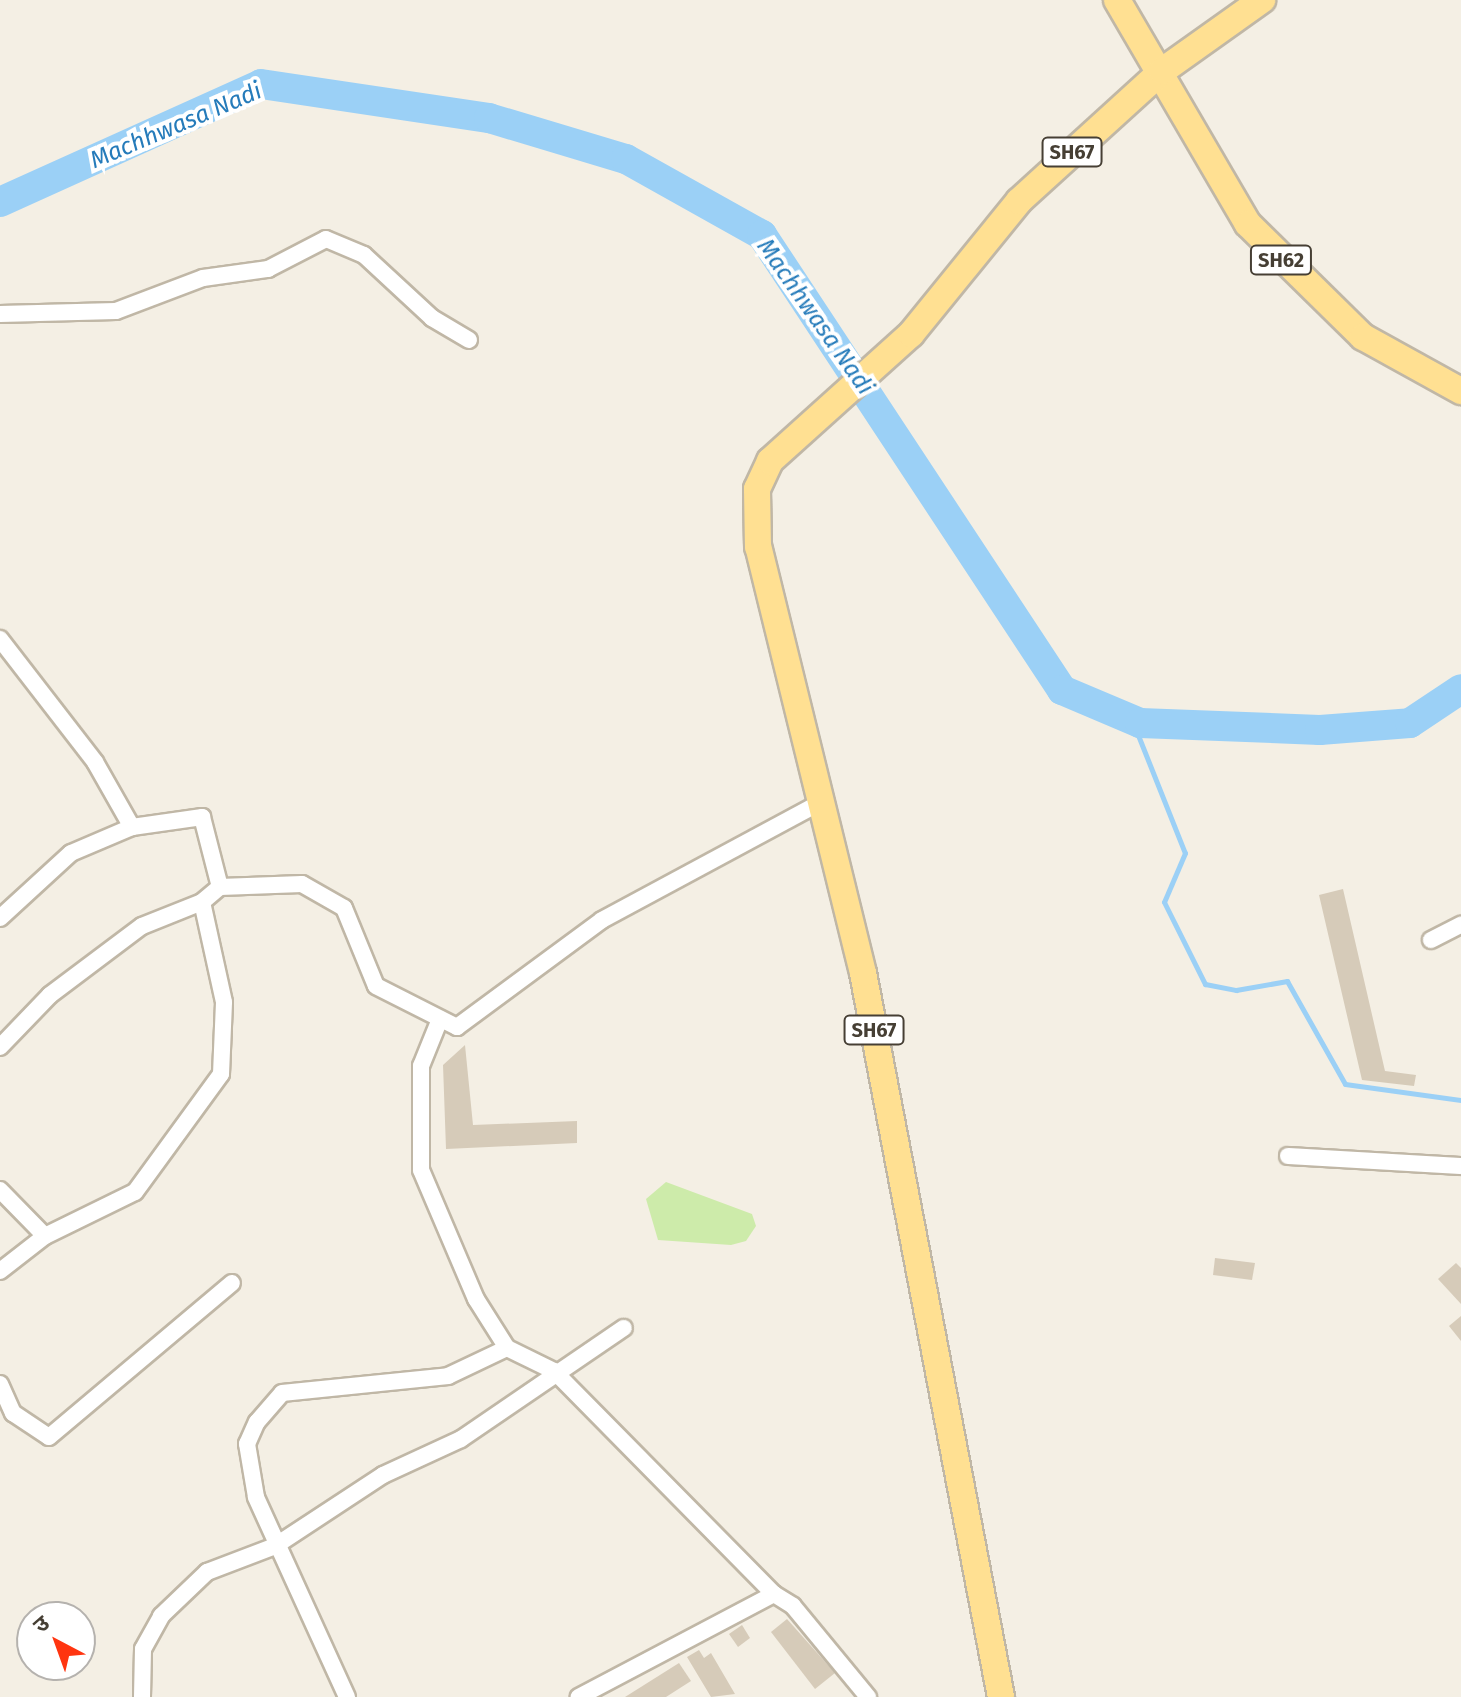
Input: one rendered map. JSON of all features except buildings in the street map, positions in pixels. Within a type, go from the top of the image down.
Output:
[{"type":"main road","name":"SH62","points":[[1117,0],[1162,71],[1248,224],[1324,306],[1363,337],[1461,391]]},
{"type":"main road","name":"SH67","points":[[1001,1697],[899,1150],[823,801],[754,513],[762,472],[911,334],[1019,201],[1162,71],[1262,0]]},
{"type":"street","points":[[0,314],[116,311],[203,278],[268,269],[326,239],[364,255],[432,318],[469,340]]},
{"type":"street","points":[[0,639],[87,750],[132,827]]},
{"type":"street","points":[[0,1047],[50,995],[142,926],[202,902],[220,887],[302,884],[344,908],[376,986],[457,1027],[602,920],[823,801]]},
{"type":"street","points":[[0,918],[71,853],[132,827],[202,817],[220,887]]},
{"type":"street","points":[[0,1271],[45,1236],[135,1192],[221,1074],[224,1002],[202,902]]},
{"type":"street","points":[[1431,940],[1461,925]]},
{"type":"street","points":[[440,1019],[421,1066],[421,1170],[476,1299],[507,1348],[554,1371],[774,1594],[793,1606],[868,1697]]},
{"type":"street","points":[[1288,1156],[1461,1166]]},
{"type":"street","points":[[0,1190],[45,1236]]},
{"type":"street","points":[[0,1384],[13,1413],[49,1437],[232,1283]]},
{"type":"street","points":[[142,1697],[143,1649],[161,1616],[207,1572],[275,1546],[383,1475],[461,1439],[554,1371],[624,1328]]},
{"type":"street","points":[[347,1697],[275,1546],[256,1497],[247,1444],[282,1393],[448,1376],[507,1348]]},
{"type":"street","points":[[579,1697],[774,1594]]},
{"type":"green space","points":[[666,1182],[752,1214],[756,1226],[746,1241],[731,1245],[658,1240],[646,1199]]},
{"type":"waterway","name":"Machhwasa Nadi","points":[[0,202],[261,84],[489,118],[626,159],[762,235],[1062,690],[1140,723],[1320,730],[1410,723],[1461,689]]},
{"type":"waterway","points":[[1132,720],[1185,853],[1164,902],[1205,984],[1236,990],[1287,981],[1345,1084],[1461,1100]]}]
